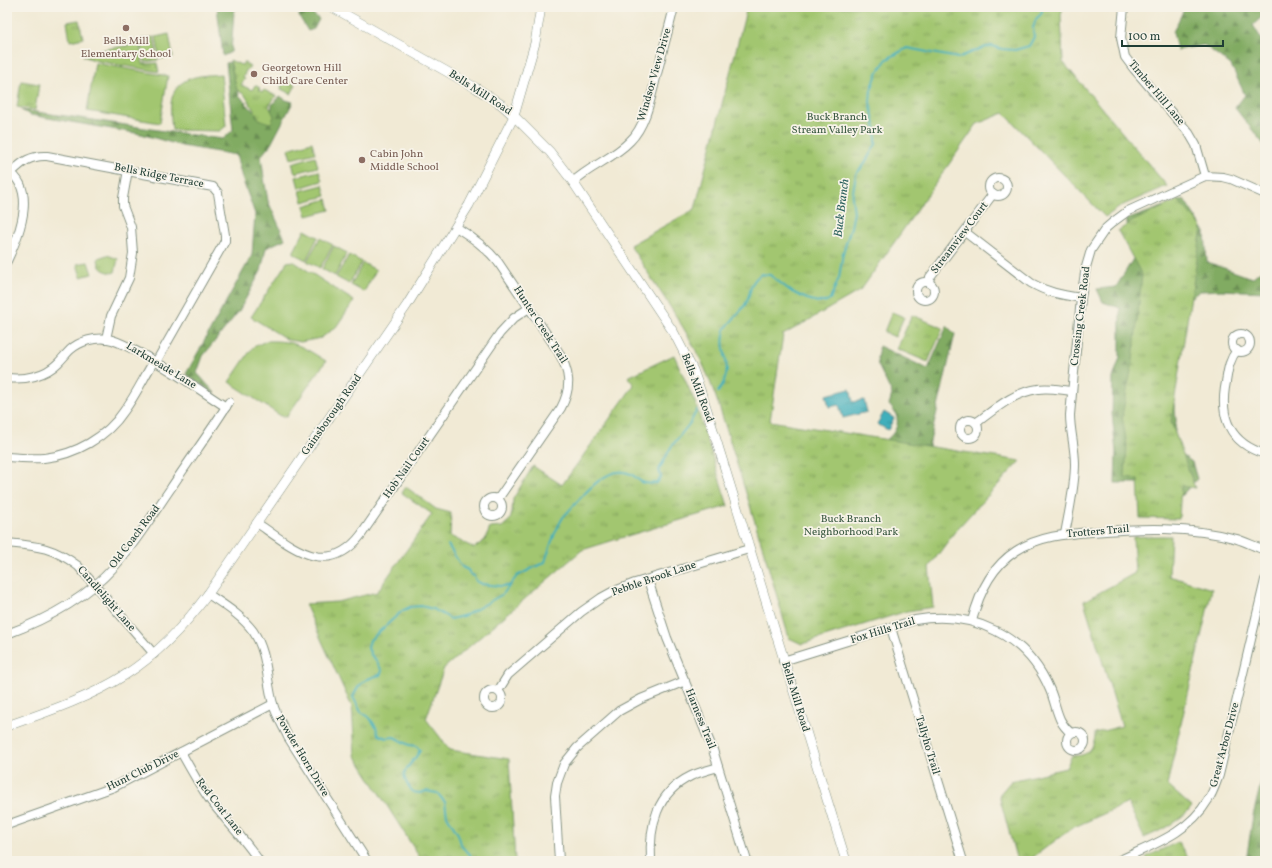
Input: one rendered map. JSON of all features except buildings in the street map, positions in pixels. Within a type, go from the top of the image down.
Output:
[{"type":"street","name":"Bells Mill Road","points":[[332,7],[476,88],[502,105],[514,116],[550,152],[573,182],[666,320],[688,359],[706,406],[783,661],[846,861]]},
{"type":"street","name":"Gainsborough Road","points":[[7,726],[89,695],[124,676],[154,654],[188,620],[208,594],[407,305],[456,227],[514,116],[535,43],[541,7]]},
{"type":"street","name":"Windsor View Drive","points":[[573,182],[583,172],[621,149],[632,140],[639,129],[650,100],[674,7]]},
{"type":"street","name":"Timber Hill Lane","points":[[1124,7],[1121,38],[1125,57],[1189,132],[1196,145],[1205,176]]},
{"type":"street","name":"Bells Ridge Terrace","points":[[7,456],[31,458],[52,457],[93,441],[110,427],[124,412],[155,361],[224,244],[225,235],[218,193],[213,187],[128,170],[39,155],[27,159],[9,172]]},
{"type":"street","points":[[106,339],[111,316],[128,278],[133,252],[131,227],[123,198],[128,170]]},
{"type":"street","points":[[7,261],[19,235],[23,212],[22,190],[16,177],[9,172]]},
{"type":"street","name":"Crossing Creek Road","points":[[1065,534],[1075,470],[1070,428],[1081,298],[1088,259],[1096,241],[1106,228],[1128,211],[1205,176],[1231,179],[1265,194]]},
{"type":"street","name":"Streamview Court","points":[[929,282],[930,277],[993,194]]},
{"type":"street","name":"Hunter Creek Trail","points":[[456,227],[473,237],[489,250],[565,363],[568,374],[568,391],[561,408],[498,499]]},
{"type":"street","points":[[965,232],[1031,283],[1055,294],[1081,298]]},
{"type":"street","name":"Hob Nail Court","points":[[257,523],[298,550],[310,556],[328,557],[349,548],[361,535],[500,333],[514,318],[529,308]]},
{"type":"street","name":"Larkmeade Lane","points":[[7,378],[20,379],[37,375],[52,368],[70,350],[80,343],[96,339],[106,339],[121,343],[155,361],[227,405]]},
{"type":"street","points":[[1237,350],[1232,356],[1229,364],[1223,396],[1225,417],[1235,436],[1244,444],[1265,454]]},
{"type":"street","points":[[976,423],[1004,402],[1027,392],[1051,388],[1072,391]]},
{"type":"street","name":"Old Coach Road","points":[[7,634],[26,627],[71,604],[95,585],[114,567],[136,538],[227,405]]},
{"type":"street","name":"Trotters Trail","points":[[972,621],[984,588],[996,569],[1016,551],[1039,540],[1065,534],[1160,528],[1237,539],[1265,550]]},
{"type":"street","name":"Candlelight Lane","points":[[7,543],[37,546],[50,549],[65,556],[78,566],[154,654]]},
{"type":"street","name":"Pebble Brook Lane","points":[[498,691],[508,675],[590,605],[612,592],[749,549]]},
{"type":"street","name":"Harness Trail","points":[[648,580],[663,626],[704,725],[747,861]]},
{"type":"street","name":"Great Arbor Drive","points":[[1118,861],[1181,830],[1196,816],[1209,800],[1219,775],[1265,580]]},
{"type":"street","name":"Powder Horn Drive","points":[[208,594],[240,616],[254,632],[260,643],[264,656],[273,704],[288,737],[367,861]]},
{"type":"street","name":"Fox Hills Trail","points":[[783,661],[924,618],[952,618],[972,621],[1007,637],[1020,647],[1031,659],[1050,690],[1060,722],[1070,733]]},
{"type":"street","name":"Tallyho Trail","points":[[891,628],[963,861]]},
{"type":"street","points":[[559,861],[555,796],[557,783],[566,762],[577,748],[619,711],[641,699],[685,681]]},
{"type":"street","name":"Hunt Club Drive","points":[[7,824],[114,787],[273,704]]},
{"type":"street","name":"Red Coat Lane","points":[[181,752],[209,799],[250,847],[259,861]]},
{"type":"street","points":[[651,861],[650,843],[652,826],[664,800],[672,790],[690,776],[718,767]]},
{"type":"green space","points":[[217,7],[238,7],[234,12],[231,52],[223,56]]},
{"type":"green space","name":"Buck Branch Stream Valley Park","points":[[747,7],[1063,7],[1061,15],[1063,62],[1167,186],[1123,205],[1105,217],[1004,113],[977,124],[861,290],[783,335],[770,421],[1020,461],[956,530],[929,567],[933,607],[907,611],[802,644],[789,638],[724,421],[705,369],[683,327],[630,245],[695,209]]},
{"type":"green space","points":[[1185,7],[1265,7],[1265,14],[1253,25],[1265,45],[1265,146],[1235,108],[1245,95],[1231,65],[1204,45],[1177,50],[1173,32]]},
{"type":"green space","points":[[301,9],[309,11],[319,19],[314,29],[308,31],[299,16]]},
{"type":"green space","points":[[79,20],[83,38],[70,41],[67,22]]},
{"type":"green space","points":[[169,34],[173,57],[160,59],[156,37]]},
{"type":"green space","points":[[154,37],[158,60],[145,62],[141,39]]},
{"type":"green space","points":[[136,40],[139,40],[143,64],[157,63],[159,72],[97,61],[83,56],[89,52],[136,44]]},
{"type":"green space","points":[[230,60],[241,65],[244,62],[250,66],[246,70],[243,78],[245,79],[241,85],[252,90],[255,85],[260,88],[259,90],[262,92],[264,90],[276,96],[269,106],[274,116],[272,122],[269,123],[259,119],[245,95],[237,90]]},
{"type":"green space","points":[[230,62],[239,95],[261,120],[271,114],[272,105],[280,96],[293,102],[271,144],[261,156],[268,201],[285,239],[266,248],[261,271],[239,311],[203,356],[197,373],[215,393],[186,374],[252,255],[255,214],[242,178],[236,155],[182,146],[141,134],[30,115],[21,110],[223,139],[233,130],[226,63]]},
{"type":"green space","points":[[95,63],[168,76],[160,123],[87,111]]},
{"type":"green space","points":[[221,74],[226,126],[220,131],[172,130],[171,107],[173,94],[177,88],[189,79],[205,75]]},
{"type":"green space","points":[[286,79],[296,85],[291,94],[281,89],[282,85],[280,84]]},
{"type":"green space","points":[[21,81],[39,84],[35,110],[17,107]]},
{"type":"green space","points":[[312,142],[315,153],[291,159],[288,149]]},
{"type":"green space","points":[[315,156],[318,167],[295,173],[292,163]]},
{"type":"green space","points":[[319,171],[322,181],[299,188],[296,177]]},
{"type":"green space","points":[[323,185],[326,196],[303,202],[300,191]]},
{"type":"green space","points":[[327,199],[330,210],[307,216],[304,206]]},
{"type":"green space","points":[[1184,199],[1205,232],[1207,262],[1252,278],[1265,267],[1265,292],[1221,290],[1200,291],[1184,302],[1173,376],[1176,421],[1173,448],[1192,462],[1197,479],[1165,513],[1143,483],[1115,483],[1116,452],[1112,414],[1113,378],[1120,357],[1120,308],[1103,302],[1097,289],[1116,287],[1136,254],[1126,220]]},
{"type":"green space","points":[[1178,200],[1202,227],[1171,422],[1195,488],[1181,486],[1179,519],[1140,518],[1138,479],[1125,477],[1127,445],[1122,416],[1133,361],[1142,275],[1118,231],[1133,221]]},
{"type":"green space","points":[[305,230],[318,237],[306,260],[293,253]]},
{"type":"green space","points":[[320,238],[333,245],[320,268],[307,261]]},
{"type":"green space","points":[[334,246],[347,253],[335,276],[322,269]]},
{"type":"green space","points":[[107,255],[118,259],[115,272],[112,273],[106,271],[99,265],[98,258]]},
{"type":"green space","points":[[349,255],[362,262],[349,284],[336,277]]},
{"type":"green space","points":[[293,261],[354,301],[336,327],[321,338],[301,342],[288,340],[251,317],[287,262]]},
{"type":"green space","points":[[88,262],[92,274],[81,277],[77,264]]},
{"type":"green space","points":[[363,263],[376,270],[364,292],[351,285]]},
{"type":"green space","points":[[892,312],[904,317],[895,337],[884,332]]},
{"type":"green space","points":[[912,315],[943,328],[928,362],[897,349]]},
{"type":"green space","points":[[947,326],[955,334],[929,446],[966,470],[884,442],[893,434],[897,425],[897,420],[896,415],[889,405],[892,394],[878,365],[877,359],[879,346],[928,369]]},
{"type":"green space","points":[[266,341],[292,343],[298,345],[326,361],[287,416],[281,416],[229,382],[253,347]]},
{"type":"green space","points":[[674,355],[695,402],[728,506],[582,550],[444,668],[426,719],[450,750],[509,759],[515,861],[422,861],[355,755],[352,707],[305,604],[337,602],[377,592],[432,514],[402,493],[406,487],[436,509],[451,513],[450,536],[474,548],[485,540],[490,528],[502,527],[510,520],[513,499],[533,466],[562,485],[634,385],[628,377]]},
{"type":"green space","points":[[1171,536],[1169,576],[1212,589],[1167,785],[1192,807],[1170,825],[1144,838],[1128,803],[1072,828],[1028,861],[1017,861],[999,795],[1011,781],[1066,768],[1072,755],[1082,755],[1089,751],[1094,743],[1095,733],[1122,726],[1084,601],[1135,573],[1133,537]]},
{"type":"green space","points":[[1265,766],[1265,861],[1246,861],[1253,816]]},
{"type":"green space","points":[[1178,842],[1190,861],[1148,861],[1146,857]]},
{"type":"water","points":[[850,389],[853,402],[864,400],[867,412],[843,418],[839,405],[829,407],[826,395]]},
{"type":"water","points":[[884,412],[894,418],[888,430],[877,424]]},
{"type":"waterway","name":"Buck Branch","points":[[718,392],[723,383],[727,367],[723,339],[725,330],[744,307],[752,284],[761,274],[770,275],[792,292],[807,299],[818,302],[825,302],[830,299],[839,278],[843,253],[851,227],[854,212],[852,198],[856,174],[863,166],[876,144],[876,130],[870,102],[871,90],[878,71],[887,59],[907,48],[958,58],[982,48],[992,46],[1002,49],[1015,50],[1029,46],[1034,37],[1033,28],[1036,19],[1042,13],[1041,7]]},
{"type":"waterway","name":"Buck Branch","points":[[471,861],[470,854],[462,847],[458,834],[447,816],[445,802],[437,793],[426,791],[420,793],[413,792],[407,784],[404,774],[420,750],[416,746],[409,745],[394,737],[386,738],[378,734],[376,727],[369,717],[361,712],[353,697],[363,682],[380,675],[382,671],[368,648],[370,640],[402,611],[410,607],[421,606],[433,609],[451,619],[466,615],[503,594],[517,576],[545,562],[554,535],[563,517],[596,483],[610,474],[617,472],[629,473],[644,483],[657,483],[661,477],[659,470],[671,447],[690,423],[697,410]]},
{"type":"waterway","points":[[448,545],[462,567],[468,570],[470,574],[474,576],[476,581],[482,584],[510,586]]},
{"type":"place","name":"Bells Mill Elementary School","points":[[126,28]]},
{"type":"place","name":"Georgetown Hill Child Care Center","points":[[254,74]]},
{"type":"place","name":"Cabin John Middle School","points":[[362,160]]},
{"type":"park label","name":"Buck Branch Neighborhood Park","points":[[851,525]]}]
